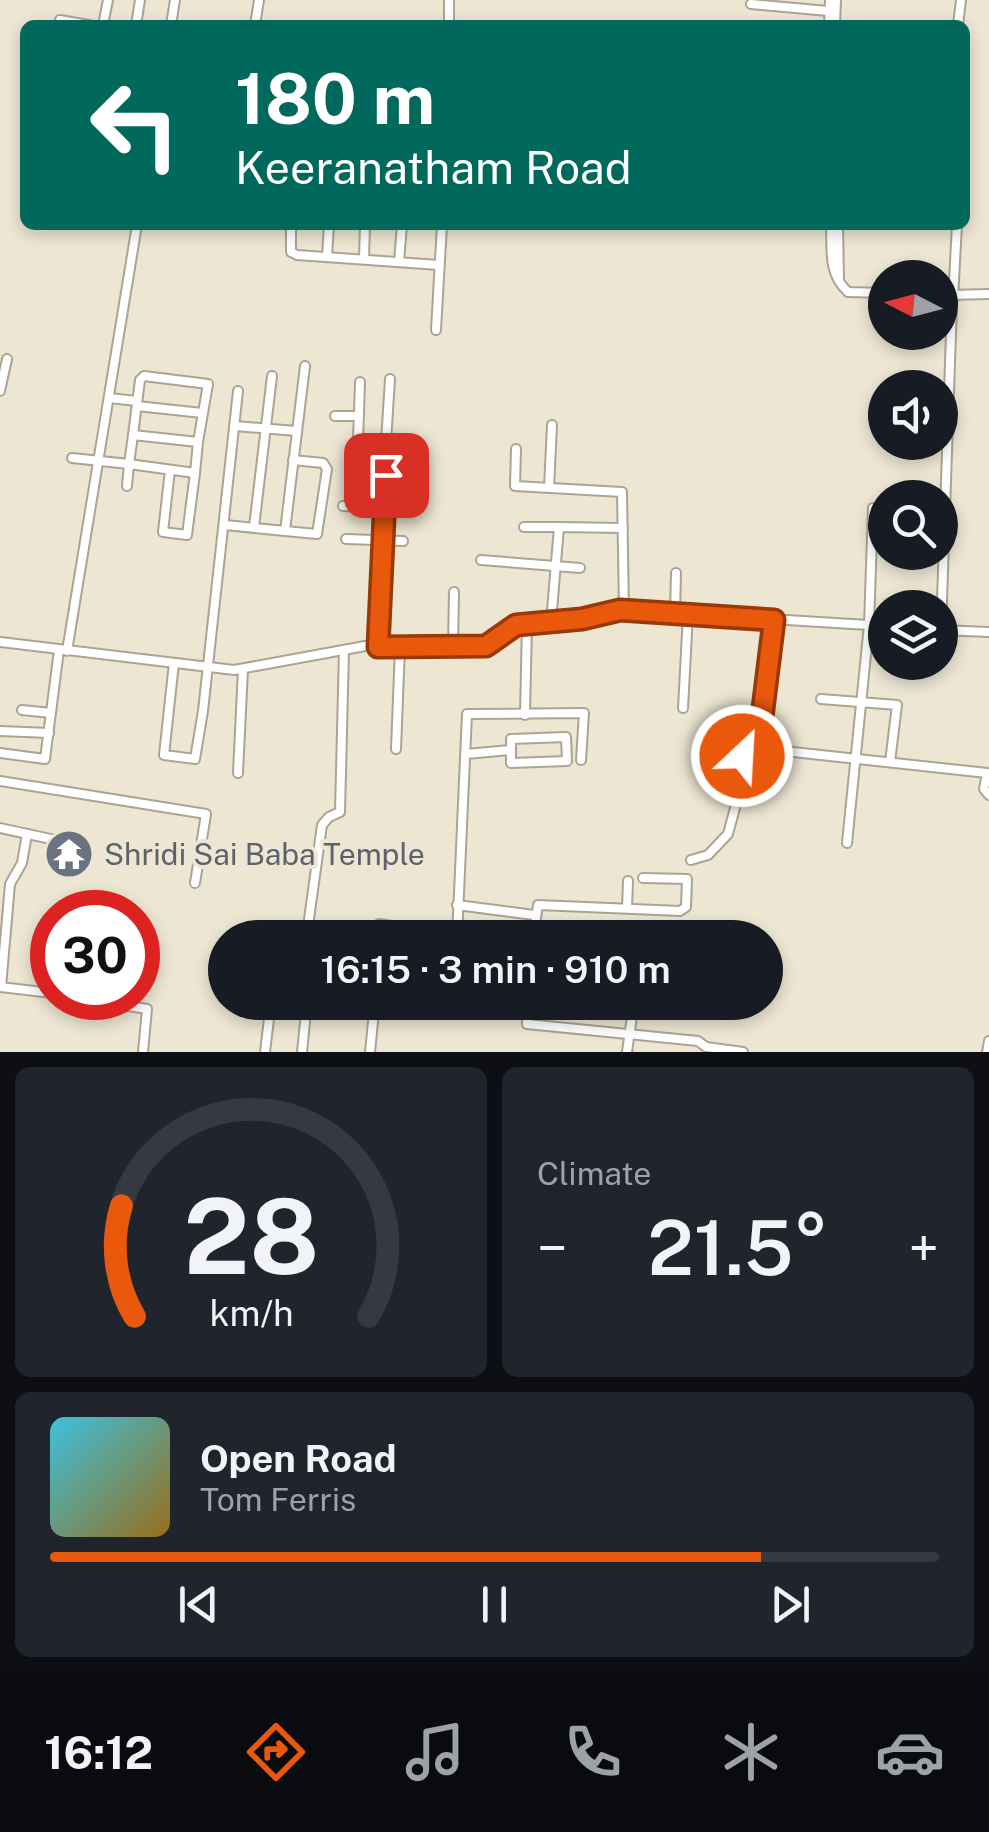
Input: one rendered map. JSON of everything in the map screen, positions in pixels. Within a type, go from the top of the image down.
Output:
[{"type":"street","points":[[831,20],[828,11],[833,0]]},
{"type":"street","points":[[751,4],[828,11]]},
{"type":"street","points":[[0,753],[45,759],[135,230]]},
{"type":"street","points":[[292,230],[291,252],[439,264]]},
{"type":"street","points":[[328,256],[329,230]]},
{"type":"street","points":[[364,259],[365,230]]},
{"type":"street","points":[[400,262],[402,230]]},
{"type":"street","points":[[436,330],[442,230]]},
{"type":"street","points":[[835,230],[840,284],[848,292],[868,293]]},
{"type":"street","points":[[952,260],[955,230]]},
{"type":"street","points":[[958,296],[989,294]]},
{"type":"street","points":[[941,590],[947,350]]},
{"type":"street","points":[[0,391],[7,359]]},
{"type":"street","points":[[285,531],[305,366]]},
{"type":"street","points":[[127,486],[144,376],[208,384],[187,535],[163,532],[170,470]]},
{"type":"street","points":[[254,527],[272,376]]},
{"type":"street","points":[[358,441],[386,442],[390,379]]},
{"type":"street","points":[[360,382],[358,473],[404,476]]},
{"type":"street","points":[[174,664],[164,755],[195,759],[238,391]]},
{"type":"street","points":[[108,398],[202,413]]},
{"type":"street","points":[[335,416],[359,416]]},
{"type":"street","points":[[549,488],[552,425]]},
{"type":"street","points":[[235,426],[296,432]]},
{"type":"street","points":[[134,435],[198,442]]},
{"type":"street","points":[[516,450],[515,486],[622,492],[624,610]]},
{"type":"street","points":[[72,458],[196,474]]},
{"type":"street","points":[[225,524],[317,534],[328,469],[323,463],[293,460]]},
{"type":"street","points":[[378,647],[386,475]]},
{"type":"street","points":[[343,506],[408,509]]},
{"type":"street","points":[[524,526],[623,528]]},
{"type":"street","points":[[551,622],[559,527]]},
{"type":"street","points":[[346,539],[403,542]]},
{"type":"street","points":[[481,560],[580,568]]},
{"type":"street","points":[[675,613],[676,573]]},
{"type":"street","points":[[453,646],[454,592]]},
{"type":"street","points":[[0,642],[207,668],[243,668],[344,650],[486,646],[502,632],[527,624],[624,610],[868,625]]},
{"type":"street","points":[[684,708],[688,614]]},
{"type":"street","points":[[691,860],[708,854],[728,834],[742,782],[744,742],[762,717],[774,620]]},
{"type":"street","points":[[525,715],[527,624]]},
{"type":"street","points":[[958,631],[989,632]]},
{"type":"street","points":[[847,843],[868,635]]},
{"type":"street","points":[[396,749],[400,647]]},
{"type":"street","points":[[308,919],[322,825],[340,812],[344,650]]},
{"type":"street","points":[[238,773],[243,668]]},
{"type":"street","points":[[820,700],[897,705],[890,762]]},
{"type":"street","points":[[22,710],[51,713]]},
{"type":"street","points":[[457,920],[468,714],[584,713],[582,760]]},
{"type":"street","points":[[0,730],[48,733]]},
{"type":"street","points":[[566,738],[567,761],[511,763],[511,750],[512,740],[566,738]]},
{"type":"street","points":[[466,754],[511,750]]},
{"type":"street","points":[[792,752],[986,773],[984,789],[989,795]]},
{"type":"street","points":[[0,782],[206,814],[195,882]]},
{"type":"street","points":[[0,828],[60,841]]},
{"type":"street","points":[[27,834],[22,863],[10,884],[1,987],[30,990]]},
{"type":"street","points":[[534,920],[538,905],[680,911],[686,907],[687,879],[643,878]]},
{"type":"street","points":[[627,908],[628,881]]},
{"type":"street","points":[[457,904],[534,916]]},
{"type":"street","points":[[143,1052],[146,1020]]},
{"type":"street","points":[[265,1052],[268,1020]]},
{"type":"street","points":[[302,1052],[305,1020]]},
{"type":"street","points":[[370,1052],[373,1020]]},
{"type":"street","points":[[527,1020],[527,1024],[698,1041],[706,1050],[743,1052]]},
{"type":"street","points":[[627,1052],[632,1020]]},
{"type":"place","name":"Shridi Sai Baba Temple","points":[[69,854]]},
{"type":"route","points":[[386,475],[378,647],[486,646],[516,625],[582,619],[620,610],[774,620],[762,717],[744,742],[742,756]]}]
